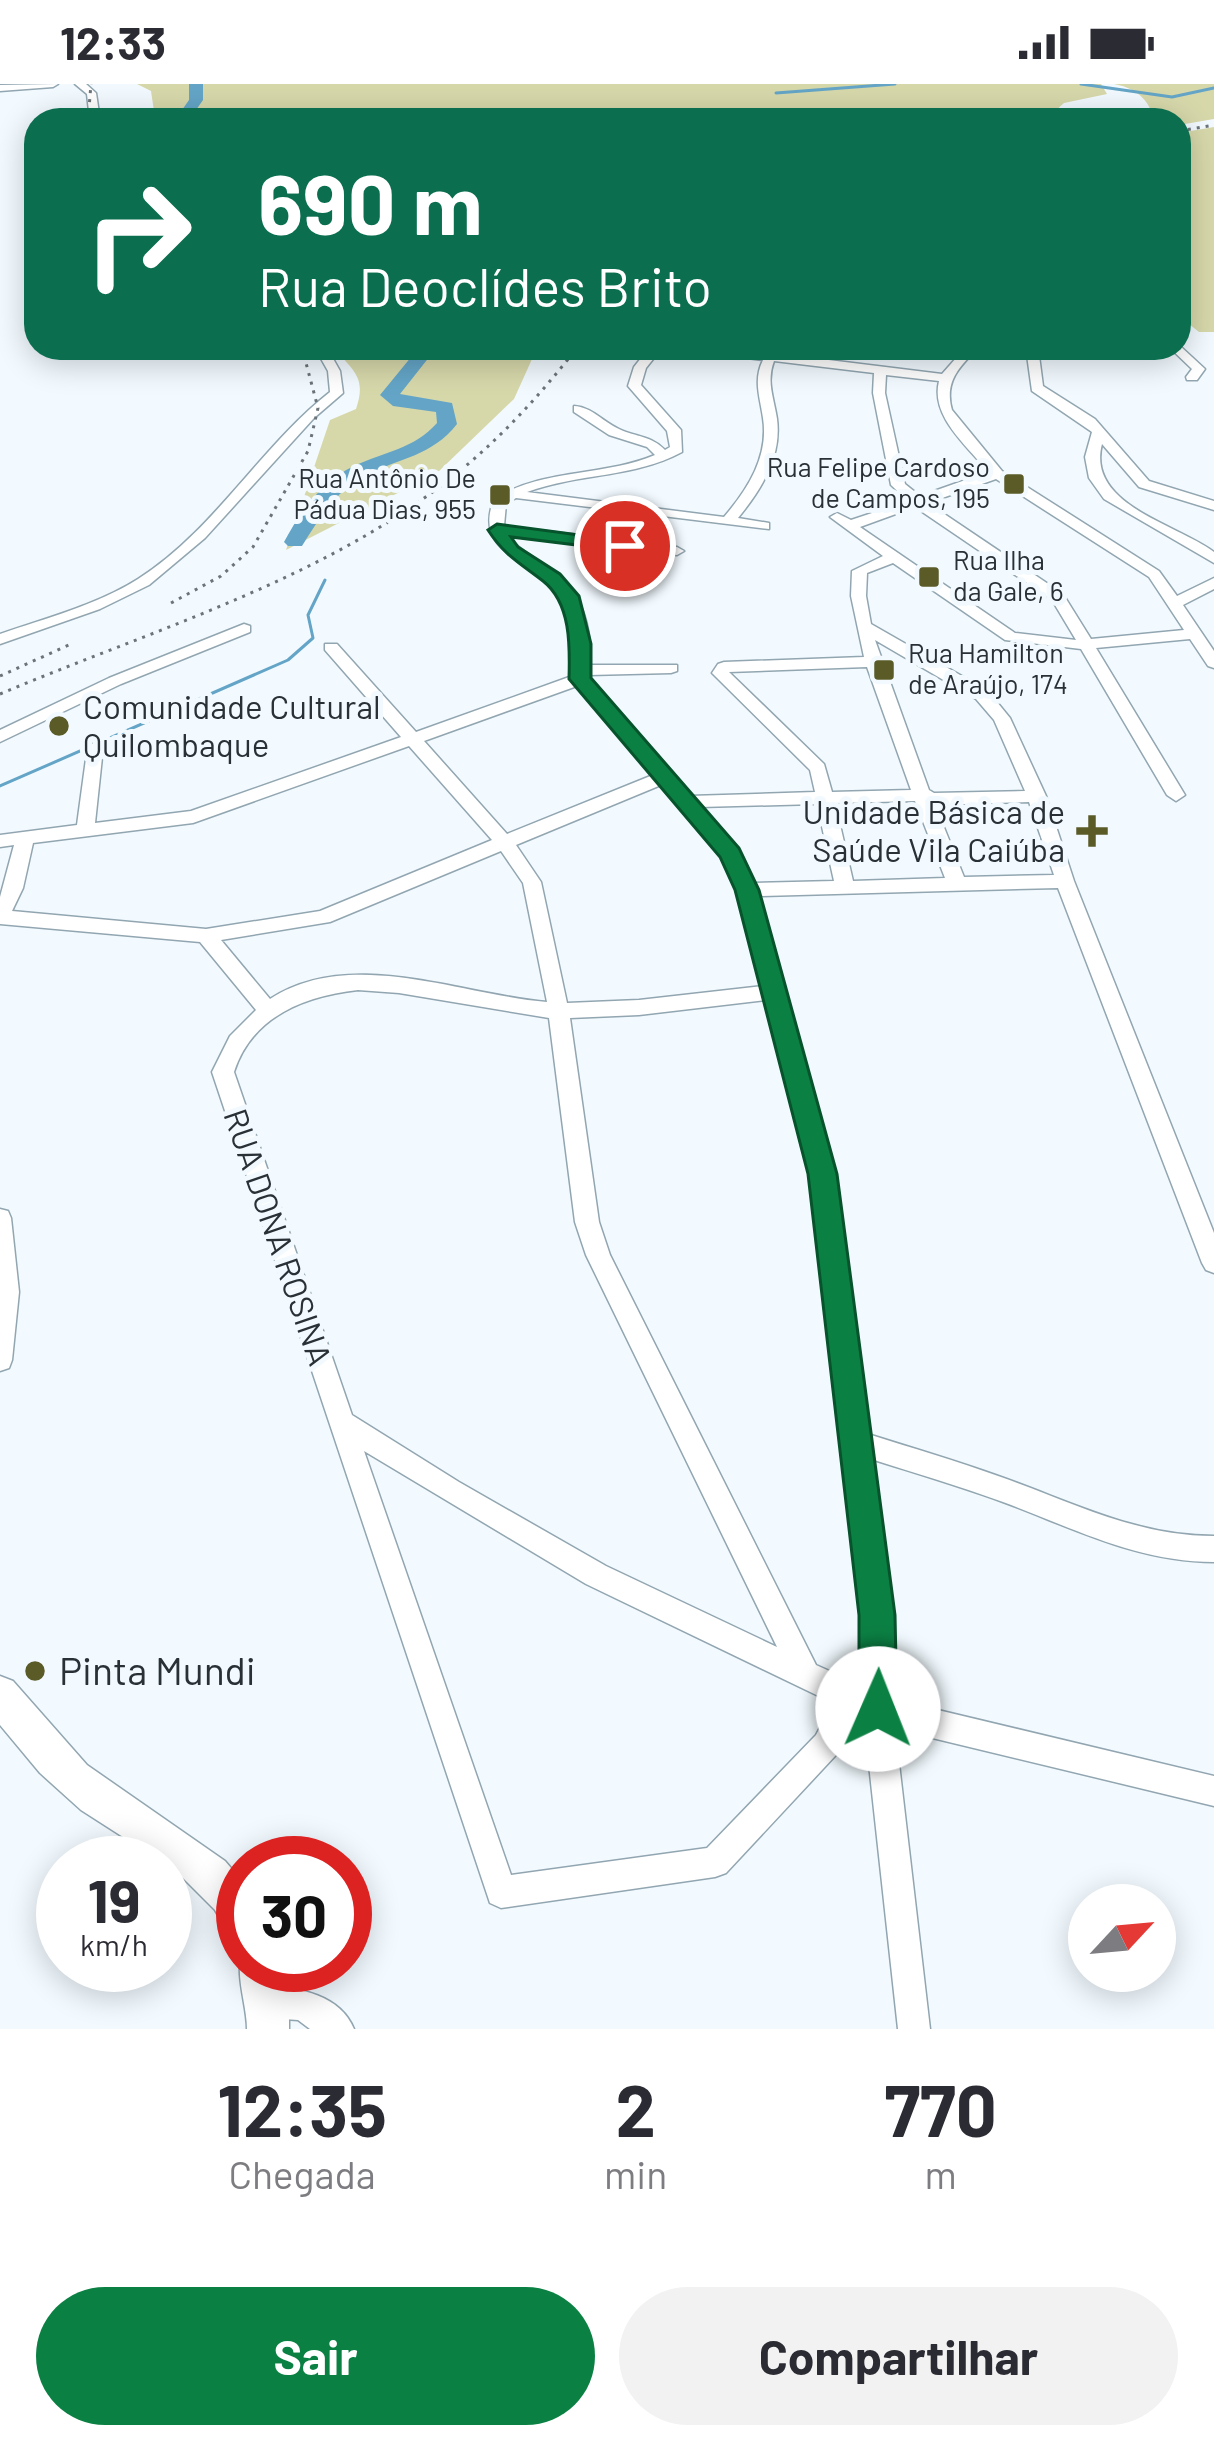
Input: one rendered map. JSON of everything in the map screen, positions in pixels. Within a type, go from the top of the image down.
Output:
[{"type":"main road","points":[[4,1709],[72,1778],[195,1860],[216,1880]]},
{"type":"street","points":[[0,88],[53,84]]},
{"type":"street","points":[[0,639],[123,595],[173,560],[243,493],[309,415],[337,393],[328,360]]},
{"type":"street","points":[[646,360],[634,386],[679,436],[677,449],[665,457],[510,494],[496,509],[497,530],[511,551],[553,578],[569,596],[581,675],[661,778],[730,854],[747,890],[823,1174],[879,1640],[865,1703],[914,2029]]},
{"type":"street","points":[[729,520],[766,465],[772,433],[762,379],[771,360]]},
{"type":"street","points":[[822,360],[946,378]]},
{"type":"street","points":[[962,360],[946,378],[943,405],[997,474],[1142,563],[1177,602],[1192,634],[1214,663]]},
{"type":"street","points":[[1034,360],[1037,388],[1099,431],[1144,484],[1214,506]]},
{"type":"street","points":[[1189,360],[1199,369],[1192,377]]},
{"type":"street","points":[[880,370],[879,393],[898,485],[915,502],[1052,592],[1089,645],[1176,795]]},
{"type":"street","points":[[578,409],[614,432],[652,444],[665,457]]},
{"type":"street","points":[[1099,431],[1093,476],[1106,495],[1214,559]]},
{"type":"street","points":[[997,474],[843,521],[1003,634],[1034,642],[1089,645],[1192,634]]},
{"type":"street","points":[[510,494],[764,526]]},
{"type":"street","points":[[497,530],[677,551]]},
{"type":"street","points":[[891,558],[860,571],[855,584],[863,626],[872,662],[957,884]]},
{"type":"street","points":[[1177,602],[1214,583]]},
{"type":"street","points":[[863,626],[988,700],[1006,726],[1037,796],[1065,881],[1214,1263]]},
{"type":"street","points":[[0,737],[115,681],[244,628]]},
{"type":"street","points":[[331,647],[520,861],[540,900],[587,1222],[598,1255],[806,1675]]},
{"type":"street","points":[[845,887],[818,768],[720,673],[724,668],[872,662]]},
{"type":"street","points":[[0,841],[193,817],[581,675],[671,668]]},
{"type":"street","points":[[85,832],[94,748]]},
{"type":"street","points":[[25,839],[0,916],[206,936],[323,916],[661,778]]},
{"type":"street","points":[[683,802],[1037,796]]},
{"type":"street","points":[[747,890],[1065,881]]},
{"type":"street","points":[[206,936],[267,1009]]},
{"type":"street","name":"RUA DONA ROSINA","points":[[772,992],[559,1011],[357,983],[328,985],[267,1009],[231,1050],[223,1072],[501,1892],[715,1862],[865,1703]]},
{"type":"street","points":[[0,1218],[7,1292],[0,1360]]},
{"type":"street","points":[[341,1422],[596,1575],[865,1703],[1214,1791]]},
{"type":"street","points":[[858,1443],[1000,1489],[1144,1544],[1214,1549]]},
{"type":"street","points":[[265,1999],[303,2004],[338,2029]]},
{"type":"green space","points":[[137,84],[1101,84],[1107,94],[1058,108],[154,108],[151,91]]},
{"type":"green space","points":[[1114,84],[1214,84],[1214,119],[1191,123],[1191,108],[1150,108],[1132,90]]},
{"type":"green space","points":[[1214,127],[1214,332],[1199,332],[1191,326],[1191,131]]},
{"type":"green space","points":[[344,360],[532,360],[514,399],[437,473],[286,550],[330,420],[356,409],[360,389]]},
{"type":"waterway","points":[[190,108],[196,100],[196,84]]},
{"type":"waterway","points":[[776,93],[895,84]]},
{"type":"waterway","points":[[1081,84],[1172,97],[1214,88]]},
{"type":"waterway","points":[[295,542],[321,503],[348,478],[417,449],[447,424],[445,407],[400,402],[389,395],[418,360]]},
{"type":"waterway","points":[[0,786],[288,660],[313,638],[308,615],[325,580]]},
{"type":"railway","points":[[89,108],[91,84]]},
{"type":"railway","points":[[1191,129],[1214,125]]},
{"type":"railway","points":[[171,603],[221,576],[253,547],[308,451],[318,408],[305,360]]},
{"type":"railway","points":[[0,694],[236,599],[351,544],[473,460],[567,360]]},
{"type":"railway","points":[[0,676],[71,644]]},
{"type":"place","name":"Rua Felipe Cardoso de Campos, 195","points":[[1014,484]]},
{"type":"place","name":"Rua Antônio De Pádua Dias, 955","points":[[500,495]]},
{"type":"place","name":"Rua Ilha da Gale, 6","points":[[929,577]]},
{"type":"place","name":"Rua Hamilton de Araújo, 174","points":[[884,670]]},
{"type":"place","name":"Comunidade Cultural Quilombaque","points":[[59,726]]},
{"type":"place","name":"Unidade Básica de Saúde Vila Caiúba","points":[[1092,831]]},
{"type":"place","name":"Pinta Mundi","points":[[35,1671]]},
{"type":"route","points":[[625,546],[497,530],[506,547],[553,578],[569,596],[581,644],[580,679],[730,854],[747,890],[823,1174],[877,1615],[878,1709]]}]
